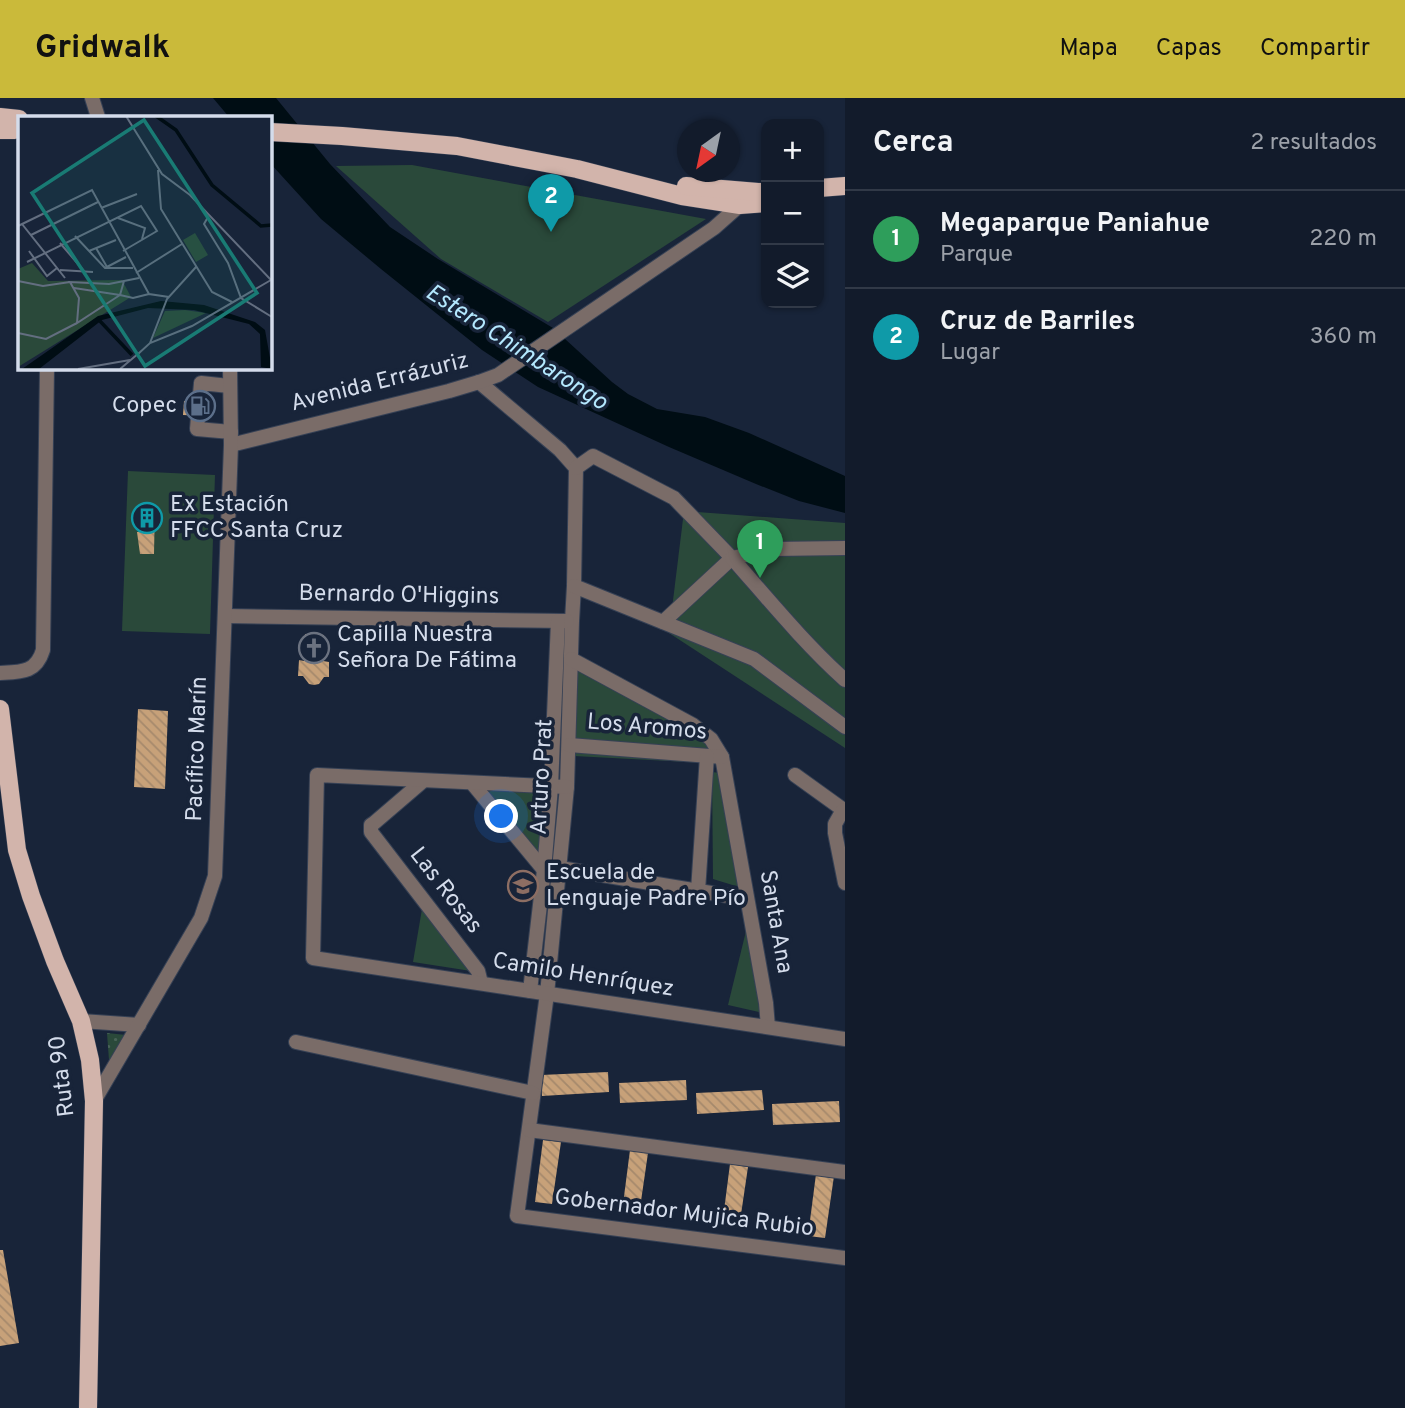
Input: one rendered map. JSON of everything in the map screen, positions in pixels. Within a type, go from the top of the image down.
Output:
[{"type":"main road","points":[[0,117],[18,119]]},
{"type":"main road","points":[[0,130],[18,129]]},
{"type":"main road","points":[[271,132],[457,146],[577,169],[682,196],[740,205],[761,197]]},
{"type":"main road","points":[[631,181],[761,196]]},
{"type":"main road","points":[[824,188],[844,186]]},
{"type":"main road","points":[[824,192],[844,186]]},
{"type":"main road","name":"Ruta 90","points":[[0,709],[17,850],[30,896],[80,1021],[90,1060],[94,1101],[88,1408]]},
{"type":"street","points":[[92,98],[98,116]]},
{"type":"street","name":"Avenida Errázuriz","points":[[231,438],[480,382],[498,375],[714,228],[740,205]]},
{"type":"street","points":[[0,673],[20,672],[31,668],[39,660],[43,650],[47,369]]},
{"type":"street","name":"Pacífico Marín","points":[[94,1101],[201,918],[215,876],[231,438],[230,369]]},
{"type":"street","points":[[480,382],[560,450],[576,468],[593,456],[674,498],[732,558],[819,657],[845,680]]},
{"type":"street","points":[[229,386],[201,383],[197,429],[231,438]]},
{"type":"street","name":"Arturo Prat","points":[[530,991],[544,870],[565,621],[575,586],[576,468]]},
{"type":"street","points":[[663,622],[732,558],[773,550],[845,548]]},
{"type":"street","points":[[575,586],[754,659],[845,727]]},
{"type":"street","name":"Bernardo O'Higgins","points":[[225,616],[565,621]]},
{"type":"street","name":"Arturo Prat","points":[[517,1216],[547,994],[567,787],[571,659],[565,621]]},
{"type":"street","name":"Santa Ana","points":[[571,659],[693,725],[711,739],[747,899],[768,1027]]},
{"type":"street","name":"Los Aromos","points":[[569,745],[715,757]]},
{"type":"street","points":[[698,891],[715,757]]},
{"type":"street","name":"Camilo Henríquez","points":[[423,781],[317,775],[313,958],[845,1039]]},
{"type":"street","points":[[795,775],[844,811],[835,824],[835,833],[845,883]]},
{"type":"street","points":[[423,781],[567,787]]},
{"type":"street","name":"Las Rosas","points":[[423,781],[370,828],[372,835],[478,971],[481,984]]},
{"type":"street","points":[[472,783],[544,870]]},
{"type":"street","points":[[560,868],[747,899]]},
{"type":"street","points":[[80,1021],[139,1025]]},
{"type":"street","points":[[296,1042],[533,1093]]},
{"type":"street","points":[[528,1130],[844,1172]]},
{"type":"street","name":"Gobernador Mujica Rubio","points":[[517,1216],[845,1258]]},
{"type":"green space","points":[[412,165],[706,219],[548,322],[441,259],[336,166]]},
{"type":"green space","points":[[128,471],[215,475],[210,634],[122,631]]},
{"type":"green space","points":[[684,511],[845,523],[845,748],[669,633]]},
{"type":"green space","points":[[571,659],[693,725],[726,764],[574,756]]},
{"type":"green space","points":[[712,772],[720,773],[739,887],[713,879]]},
{"type":"green space","points":[[484,787],[543,793],[540,855]]},
{"type":"green space","points":[[422,909],[471,971],[413,962]]},
{"type":"green space","points":[[747,927],[766,1003],[759,1012],[728,1005]]},
{"type":"green space","points":[[107,1033],[126,1035],[112,1061],[109,1060]]},
{"type":"water","name":"Estero Chimbarongo","points":[[213,98],[276,98],[330,164],[390,227],[553,328],[628,394],[657,409],[705,417],[749,433],[845,476],[845,513],[799,501],[756,484],[538,387],[482,350],[321,219],[271,164],[271,116],[228,116]]},
{"type":"building","points":[[184,401],[207,402],[206,416],[183,415]]},
{"type":"building","name":"Ex Estación FFCC Santa Cruz","points":[[141,504],[155,504],[154,554],[140,554],[137,532],[140,532]]},
{"type":"building","name":"Capilla Nuestra Señora De Fátima","points":[[305,634],[324,635],[323,661],[329,662],[329,677],[324,677],[319,684],[309,684],[303,676],[298,676],[299,660],[304,661]]},
{"type":"building","points":[[138,709],[168,711],[165,789],[134,787]]},
{"type":"building","points":[[608,1072],[609,1092],[542,1096],[541,1075]]},
{"type":"building","points":[[686,1080],[687,1100],[620,1103],[619,1083]]},
{"type":"building","points":[[762,1090],[764,1110],[697,1114],[696,1093]]},
{"type":"building","points":[[839,1101],[840,1122],[773,1125],[772,1104]]},
{"type":"building","points":[[543,1140],[561,1142],[552,1204],[535,1202]]},
{"type":"building","points":[[630,1150],[648,1153],[639,1215],[622,1212]]},
{"type":"building","points":[[730,1164],[748,1167],[739,1228],[722,1226]]},
{"type":"building","points":[[816,1174],[834,1176],[825,1238],[808,1236]]},
{"type":"building","points":[[0,1250],[3,1250],[19,1343],[0,1346]]},
{"type":"place","name":"Cruz de Barriles","points":[[551,232]]},
{"type":"place","name":"Copec","points":[[200,406]]},
{"type":"place","name":"Ex Estación FFCC Santa Cruz","points":[[147,518]]},
{"type":"place","name":"Megaparque Paniahue","points":[[760,578]]},
{"type":"place","name":"Capilla Nuestra Señora De Fátima","points":[[314,648]]},
{"type":"place","name":"Escuela de Lenguaje Padre Pío","points":[[523,886]]}]
